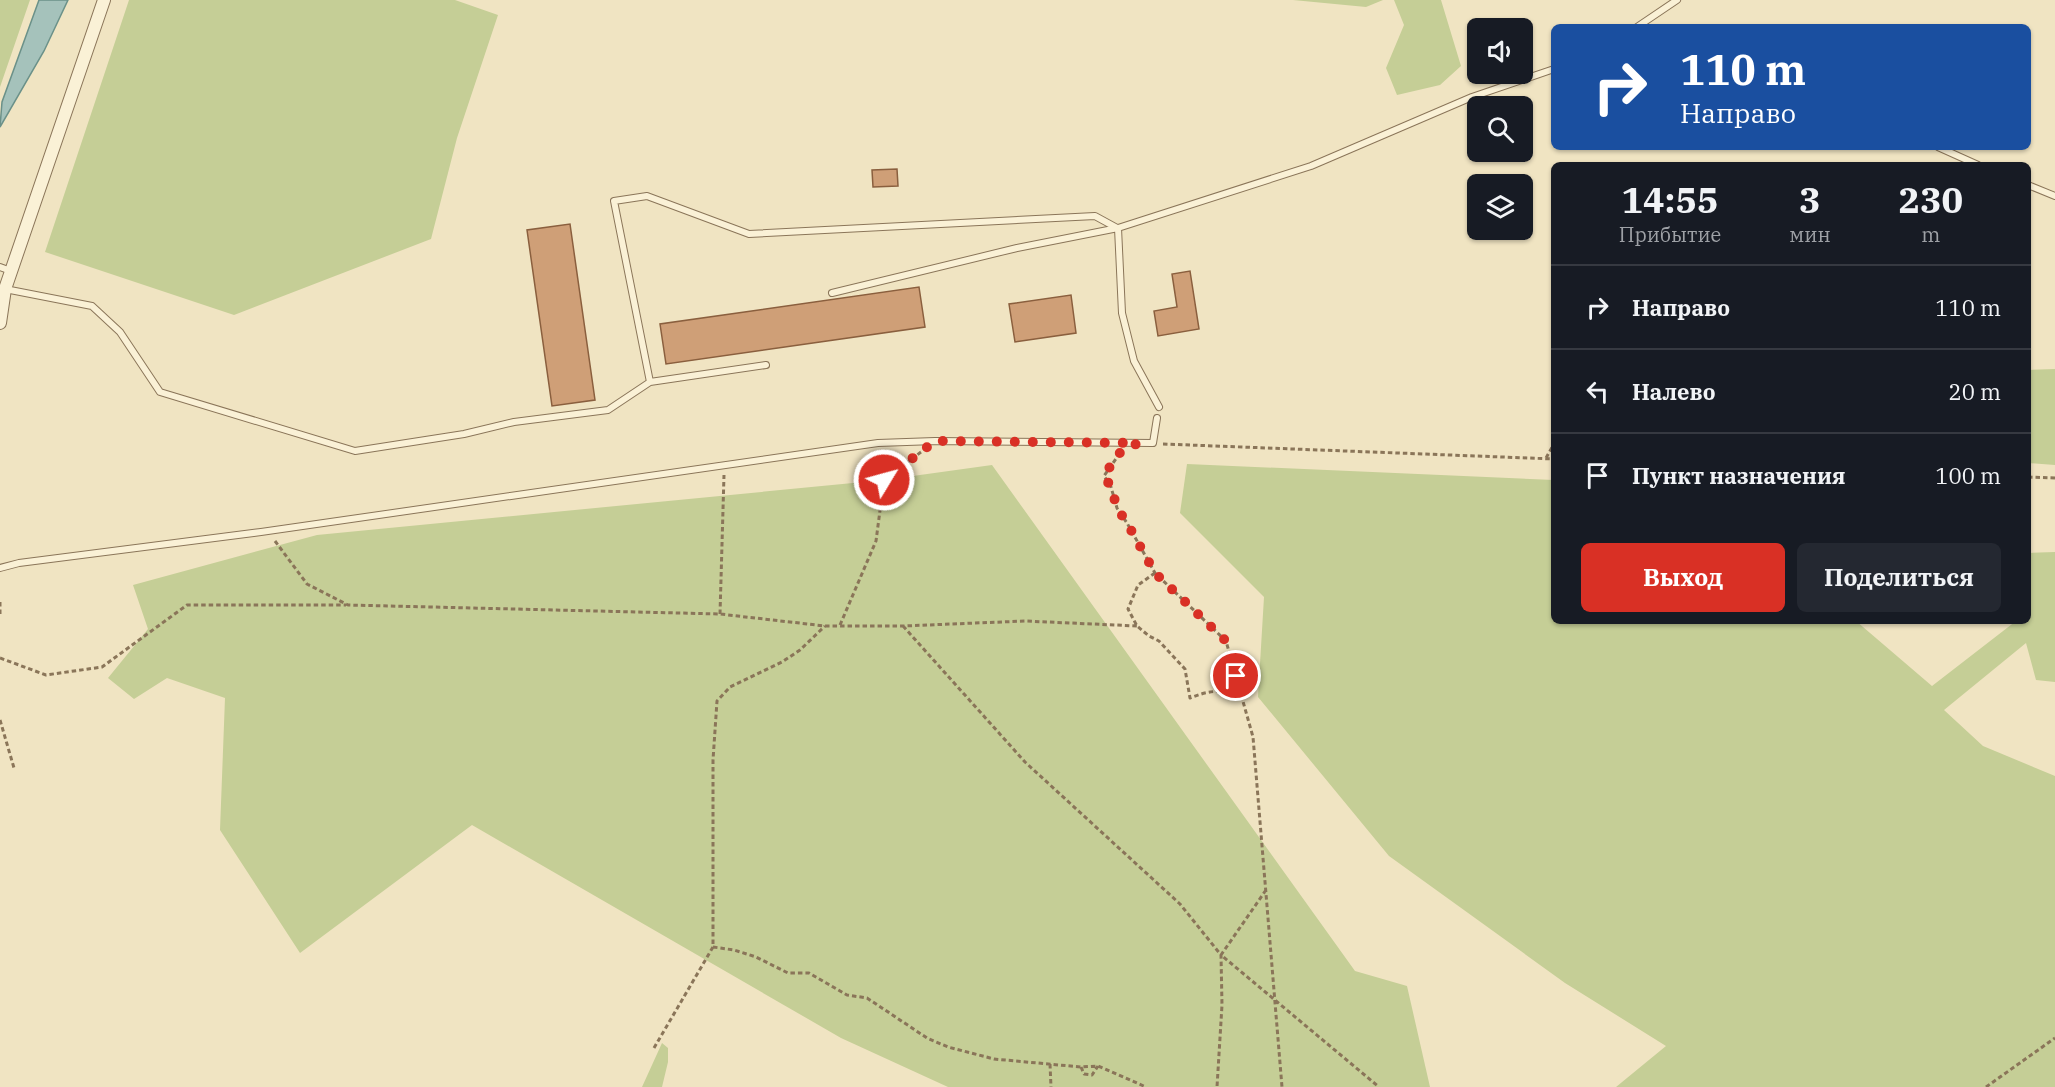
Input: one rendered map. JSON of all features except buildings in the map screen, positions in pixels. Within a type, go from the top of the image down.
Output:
[{"type":"street","points":[[0,322],[6,269],[104,0]]},
{"type":"lane","points":[[1641,24],[1677,0]]},
{"type":"lane","points":[[832,293],[1017,248],[1118,228],[1311,166],[1472,97],[1551,70]]},
{"type":"lane","points":[[1945,150],[1971,162]]},
{"type":"lane","points":[[2031,186],[2055,196]]},
{"type":"lane","points":[[650,382],[614,201],[647,196],[748,234],[1095,216],[1118,228]]},
{"type":"lane","points":[[1118,228],[1122,313],[1134,361],[1159,407]]},
{"type":"lane","points":[[5,289],[92,306],[120,332],[160,392],[355,451],[464,434],[514,422],[608,410],[650,382],[766,366]]},
{"type":"lane","points":[[0,567],[261,532],[878,443],[935,441],[1153,443],[1157,418]]},
{"type":"path","points":[[840,625],[876,541],[884,480],[935,441]]},
{"type":"path","points":[[1138,443],[1118,454],[1104,476],[1111,487],[1117,508],[1155,573],[1226,641],[1253,737],[1282,1087]]},
{"type":"path","points":[[1153,443],[1551,459]]},
{"type":"path","points":[[1545,458],[1551,449]]},
{"type":"path","points":[[720,614],[724,464]]},
{"type":"path","points":[[2031,477],[2055,478]]},
{"type":"path","points":[[261,532],[277,542],[307,584],[348,605]]},
{"type":"path","points":[[1155,573],[1138,585],[1128,609],[1137,626],[1159,641],[1185,669],[1190,698],[1208,690],[1241,694]]},
{"type":"path","points":[[0,602],[0,616]]},
{"type":"path","points":[[0,658],[46,675],[102,667],[187,605],[348,605],[720,614],[825,626],[903,626],[1025,621],[1137,626]]},
{"type":"path","points":[[654,1048],[713,947],[713,760],[717,701],[729,687],[800,651],[825,626]]},
{"type":"path","points":[[903,626],[1025,762],[1180,904],[1221,956],[1379,1087]]},
{"type":"path","points":[[0,720],[14,768]]},
{"type":"path","points":[[1217,1087],[1222,1005],[1221,956],[1266,890]]},
{"type":"path","points":[[713,947],[734,950],[756,957],[788,973],[809,973],[847,995],[867,998],[927,1038],[948,1047],[994,1059],[1081,1067],[1098,1066],[1146,1087]]},
{"type":"path","points":[[1986,1087],[2055,1038]]},
{"type":"path","points":[[1050,1064],[1051,1087]]},
{"type":"path","points":[[1081,1067],[1084,1074],[1092,1075],[1098,1066]]},
{"type":"green space","points":[[0,0],[30,0],[0,87]]},
{"type":"green space","points":[[129,0],[455,0],[498,15],[457,138],[431,239],[234,315],[45,252]]},
{"type":"green space","points":[[1293,0],[1383,0],[1366,7]]},
{"type":"green space","points":[[1394,0],[1441,0],[1461,66],[1440,85],[1397,95],[1386,68],[1404,25]]},
{"type":"green space","points":[[2055,369],[2055,465],[2031,463],[2031,370]]},
{"type":"green space","points":[[1187,464],[1551,480],[1551,624],[1860,624],[1932,686],[2012,624],[2031,624],[2031,553],[2055,552],[2055,682],[2036,680],[2026,643],[1944,710],[1983,746],[2055,776],[2055,1087],[1616,1087],[1666,1046],[1565,983],[1389,856],[1258,697],[1264,597],[1180,513]]},
{"type":"green space","points":[[992,465],[1355,971],[1407,986],[1430,1087],[948,1087],[841,1038],[472,825],[300,953],[220,830],[225,698],[167,678],[134,699],[108,678],[148,629],[133,585],[317,535],[884,480]]},
{"type":"green space","points":[[662,1043],[668,1048],[668,1062],[662,1087],[642,1087]]},
{"type":"water","points":[[39,0],[68,0],[44,51],[0,127],[2,102]]},
{"type":"route","points":[[884,480],[935,441],[1138,443],[1118,454],[1104,476],[1111,487],[1117,508],[1155,573],[1226,641],[1236,676]]}]
